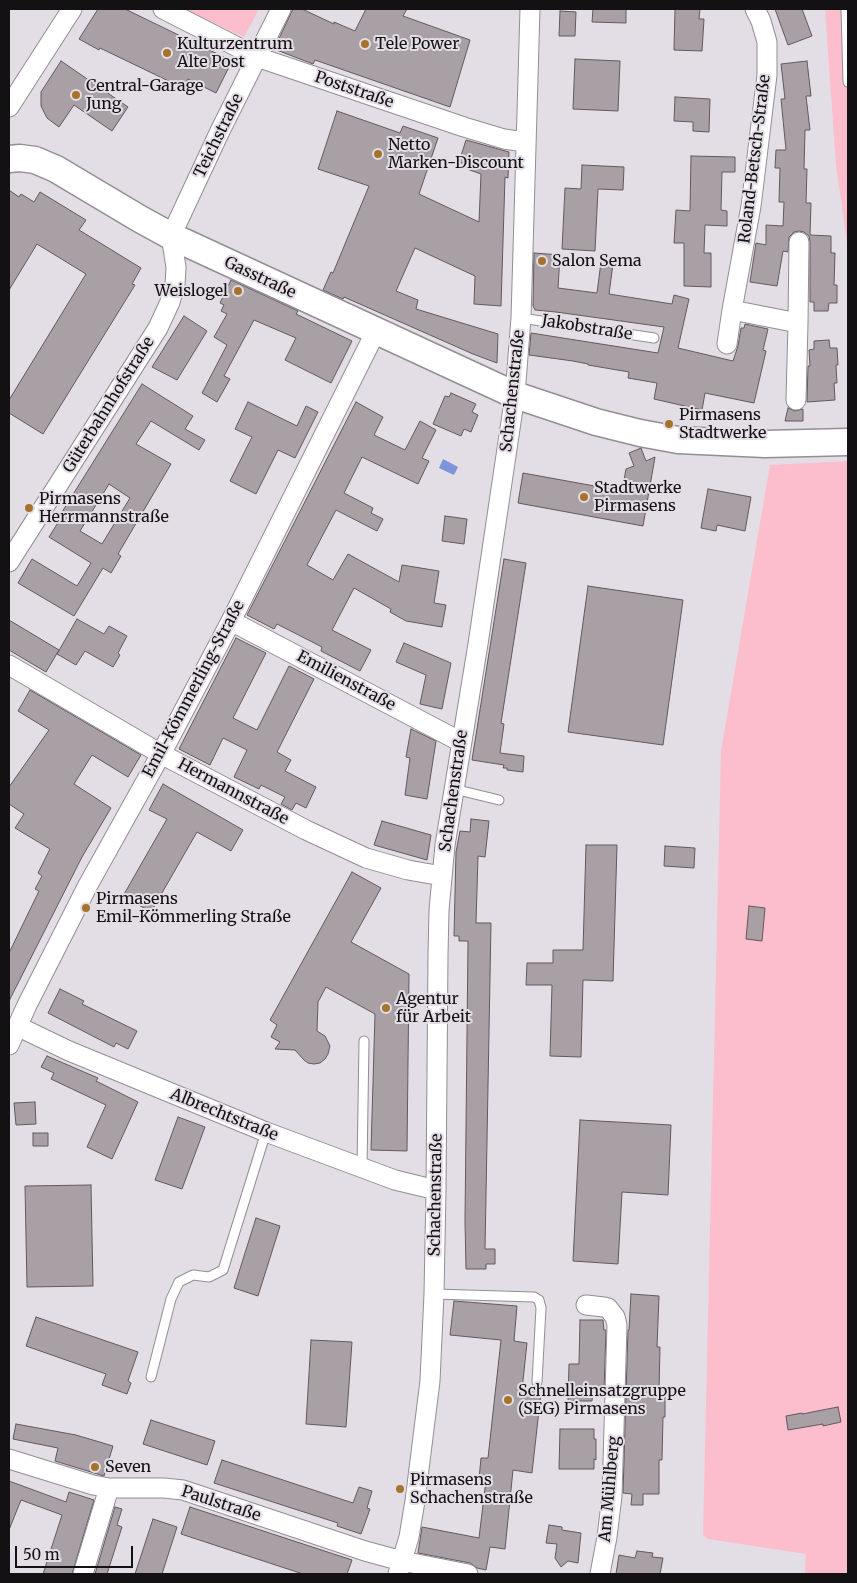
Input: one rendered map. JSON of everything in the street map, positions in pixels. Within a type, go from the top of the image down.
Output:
[{"type":"street","points":[[9,107],[72,9]]},
{"type":"street","name":"Poststraße","points":[[162,9],[257,57],[464,127],[504,139],[525,142]]},
{"type":"street","name":"Teichstraße","points":[[171,236],[281,9]]},
{"type":"street","name":"Schachenstraße","points":[[400,1568],[409,1537],[430,1380],[436,1190],[438,954],[445,845],[478,644],[515,395],[521,318],[530,9]]},
{"type":"street","name":"Roland-Betsch-Straße","points":[[727,344],[751,206],[767,75],[767,42],[761,21],[755,9]]},
{"type":"street","name":"Gasstraße","points":[[9,159],[35,160],[56,168],[171,236],[515,395],[588,419],[640,433],[678,440],[765,444],[848,442]]},
{"type":"street","name":"Güterbahnhofstraße","points":[[9,562],[158,328],[170,302],[175,285],[176,267],[171,236]]},
{"type":"street","points":[[796,400],[799,242]]},
{"type":"street","points":[[732,310],[798,324]]},
{"type":"street","name":"Emil-Kömmerling-Straße","points":[[9,1045],[16,1026],[88,885],[161,754],[231,621],[376,331]]},
{"type":"street","name":"Emilienstraße","points":[[231,621],[461,742]]},
{"type":"street","name":"Hermannstraße","points":[[9,665],[161,754],[306,830],[366,858],[408,870],[442,876]]},
{"type":"street","name":"Albrechtstraße","points":[[16,1026],[87,1059],[266,1132],[395,1180],[436,1190]]},
{"type":"street","name":"Am Mühlberg","points":[[586,1305],[608,1308],[615,1317],[617,1325],[612,1496],[600,1574]]},
{"type":"street","name":"Paulstraße","points":[[9,1459],[93,1485],[109,1488],[183,1490],[302,1530],[400,1568]]},
{"type":"street","points":[[83,1574],[109,1488]]},
{"type":"street","points":[[400,1568],[468,1574]]},
{"type":"lane","points":[[846,9],[848,82]]},
{"type":"lane","name":"Jakobstraße","points":[[521,318],[654,338]]},
{"type":"lane","points":[[454,789],[499,800]]},
{"type":"lane","points":[[362,1168],[364,1041]]},
{"type":"lane","points":[[151,1377],[171,1299],[179,1282],[192,1275],[209,1277],[223,1270],[266,1132]]},
{"type":"lane","points":[[434,1294],[534,1296],[540,1300],[537,1382]]},
{"type":"shaded area","points":[[184,9],[259,9],[244,37]]},
{"type":"shaded area","points":[[825,9],[848,9],[848,250],[836,165]]},
{"type":"shaded area","points":[[848,461],[848,1574],[805,1574],[806,1554],[708,1539],[703,1535],[721,751],[770,465]]},
{"type":"water","points":[[443,459],[458,467],[454,475],[439,468]]},
{"type":"building","name":"Kulturzentrum Alte Post","points":[[98,9],[125,9],[232,61],[216,93],[188,79],[183,88],[79,39]]},
{"type":"building","points":[[293,9],[302,9],[334,24],[334,22],[355,31],[366,9],[407,9],[403,16],[470,40],[450,107],[315,60],[313,64],[274,49]]},
{"type":"building","points":[[593,9],[626,9],[626,23],[592,22]]},
{"type":"building","points":[[675,9],[700,9],[699,19],[704,19],[702,51],[674,50]]},
{"type":"building","points":[[775,9],[802,9],[812,36],[788,45]]},
{"type":"building","points":[[560,11],[576,12],[575,36],[559,36]]},
{"type":"building","points":[[575,59],[620,61],[618,111],[573,109]]},
{"type":"building","name":"Central-Garage Jung","points":[[61,61],[128,107],[112,131],[74,105],[59,127],[47,118],[41,106],[41,92]]},
{"type":"building","points":[[807,61],[811,96],[806,96],[810,130],[805,130],[804,169],[807,169],[806,203],[811,203],[810,235],[831,236],[831,253],[835,253],[834,285],[837,285],[837,303],[829,303],[828,311],[814,311],[814,302],[810,302],[810,242],[809,236],[804,232],[794,232],[789,237],[788,252],[783,251],[777,286],[750,282],[756,243],[766,245],[766,225],[783,226],[784,202],[779,202],[780,168],[775,168],[776,150],[786,150],[781,99],[785,99],[781,64]]},
{"type":"building","points":[[675,97],[710,99],[709,132],[693,131],[693,122],[674,121]]},
{"type":"building","points":[[337,111],[400,133],[403,126],[438,138],[419,194],[479,222],[481,174],[467,169],[467,165],[459,162],[466,140],[509,152],[508,178],[505,177],[501,306],[474,304],[475,276],[415,248],[396,291],[418,300],[416,309],[498,334],[497,363],[344,297],[343,299],[323,290],[331,272],[333,273],[369,186],[318,169]]},
{"type":"building","points":[[691,156],[735,157],[735,172],[722,172],[721,210],[727,211],[727,226],[705,225],[704,253],[711,253],[711,287],[684,286],[684,243],[674,243],[676,210],[690,211]]},
{"type":"building","points":[[582,165],[624,167],[623,190],[598,189],[595,251],[562,249],[565,188],[581,189]]},
{"type":"building","points":[[9,190],[19,197],[21,194],[34,202],[40,192],[86,220],[79,230],[141,268],[132,284],[135,285],[43,434],[9,413],[9,400],[86,274],[37,244],[9,290]]},
{"type":"building","points":[[534,253],[560,255],[558,288],[597,293],[601,262],[613,264],[609,294],[672,304],[674,295],[689,299],[678,348],[733,361],[741,328],[744,328],[745,324],[768,329],[763,350],[766,351],[754,403],[705,393],[702,410],[654,399],[657,383],[628,378],[629,372],[529,355],[531,333],[658,353],[664,327],[535,310],[533,306]]},
{"type":"building","points":[[231,280],[298,311],[296,314],[352,341],[331,383],[285,360],[296,338],[254,320],[224,376],[230,379],[217,402],[202,393],[227,345],[214,337],[227,314],[221,311],[224,305],[220,303]]},
{"type":"building","points":[[184,316],[207,331],[177,380],[152,367]]},
{"type":"building","points":[[829,340],[830,348],[837,348],[837,383],[834,383],[835,400],[807,402],[808,366],[810,366],[809,350],[814,349],[814,341]]},
{"type":"building","points":[[142,384],[193,416],[185,429],[205,440],[199,450],[151,421],[136,444],[171,464],[118,554],[121,556],[111,573],[103,568],[74,616],[18,583],[32,559],[77,586],[91,563],[49,537],[59,521],[57,520]],"holes":[[[109,484],[130,498],[102,544],[80,531]]]},
{"type":"building","points":[[451,393],[476,404],[472,412],[478,415],[471,432],[464,429],[461,436],[433,424],[445,396],[449,397]]},
{"type":"building","points":[[248,402],[297,426],[306,406],[318,412],[295,458],[278,450],[256,494],[230,481],[252,437],[235,429]]},
{"type":"building","points":[[356,402],[383,417],[374,435],[405,450],[420,421],[436,430],[422,458],[429,461],[418,484],[362,457],[344,493],[373,508],[371,513],[383,519],[377,531],[336,510],[307,565],[333,580],[348,554],[399,582],[402,565],[439,571],[434,603],[446,605],[442,627],[406,621],[390,612],[391,609],[354,588],[332,630],[371,650],[360,671],[321,651],[322,647],[277,624],[274,629],[247,615]]},
{"type":"building","points":[[788,408],[795,411],[803,409],[803,421],[785,421]]},
{"type":"building","name":"Stadtwerke Pirmasens","points":[[641,448],[646,461],[655,457],[643,526],[518,503],[523,473],[622,491],[626,469],[634,466],[629,453]]},
{"type":"building","points":[[708,489],[751,497],[745,531],[717,525],[716,531],[701,528]]},
{"type":"building","points":[[445,516],[467,519],[464,544],[442,541]]},
{"type":"building","points":[[504,559],[526,563],[501,723],[504,724],[500,753],[524,756],[523,772],[507,770],[507,768],[503,768],[504,765],[472,760]]},
{"type":"building","points":[[588,586],[683,600],[663,745],[568,732]]},
{"type":"building","points":[[77,619],[104,634],[109,626],[127,636],[113,667],[85,651],[76,665],[57,654]]},
{"type":"building","points":[[9,620],[59,650],[46,672],[9,650]]},
{"type":"building","points":[[236,638],[266,653],[233,718],[257,730],[289,666],[314,679],[277,752],[291,760],[285,771],[316,787],[306,808],[296,803],[292,810],[281,804],[285,797],[261,785],[259,789],[234,777],[247,750],[223,738],[210,765],[179,749]]},
{"type":"building","points":[[404,643],[451,663],[442,709],[420,704],[426,675],[396,662]]},
{"type":"building","points":[[30,690],[141,755],[128,777],[92,755],[74,784],[111,808],[82,857],[9,1001],[9,953],[39,891],[35,889],[42,876],[38,873],[50,849],[15,828],[24,814],[9,804],[9,787],[49,730],[18,711]]},
{"type":"building","points":[[411,729],[436,741],[427,799],[405,795],[410,758],[406,757]]},
{"type":"building","points":[[163,784],[243,830],[231,851],[197,832],[151,912],[123,896],[167,819],[149,810]]},
{"type":"building","points":[[471,819],[489,821],[485,857],[478,856],[476,923],[491,923],[485,1249],[495,1249],[495,1264],[486,1264],[486,1269],[466,1269],[468,941],[459,941],[459,936],[454,936],[456,852],[460,831],[470,832]]},
{"type":"building","points":[[382,821],[431,835],[427,860],[374,845]]},
{"type":"building","points":[[586,845],[617,845],[613,981],[583,980],[581,1057],[550,1056],[552,985],[526,985],[527,963],[553,963],[553,950],[583,950]]},
{"type":"building","points":[[665,846],[695,848],[694,868],[664,866]]},
{"type":"building","name":"Agentur für Arbeit","points":[[352,872],[381,888],[351,942],[409,974],[407,1151],[371,1150],[375,1014],[326,987],[318,1002],[317,1031],[325,1036],[330,1046],[325,1059],[320,1063],[308,1063],[295,1050],[275,1049],[280,1042],[271,1037],[277,1025],[270,1020]]},
{"type":"building","points":[[749,906],[765,908],[762,941],[746,939]]},
{"type":"building","points":[[60,989],[84,1001],[82,1004],[137,1031],[128,1049],[116,1043],[114,1047],[48,1013]]},
{"type":"building","points":[[47,1056],[98,1078],[96,1081],[138,1102],[112,1159],[87,1147],[106,1105],[51,1079],[54,1073],[41,1067]]},
{"type":"building","points":[[35,1102],[36,1124],[16,1125],[14,1103]]},
{"type":"building","points":[[178,1117],[205,1127],[182,1189],[155,1180]]},
{"type":"building","points":[[580,1120],[671,1125],[668,1195],[622,1192],[618,1264],[573,1261]]},
{"type":"building","points":[[33,1133],[48,1133],[48,1146],[33,1146]]},
{"type":"building","points":[[91,1185],[93,1286],[27,1287],[25,1186]]},
{"type":"building","points":[[256,1218],[280,1226],[258,1296],[234,1288]]},
{"type":"building","points":[[631,1294],[659,1296],[657,1347],[660,1347],[659,1391],[665,1391],[662,1460],[659,1460],[659,1494],[643,1494],[643,1505],[631,1505],[632,1494],[623,1493],[628,1330]]},
{"type":"building","points":[[454,1301],[517,1306],[514,1341],[527,1343],[522,1390],[541,1392],[532,1473],[513,1470],[505,1549],[490,1547],[486,1570],[477,1568],[470,1563],[418,1553],[422,1527],[479,1538],[486,1480],[479,1479],[481,1458],[488,1458],[501,1340],[450,1335]]},
{"type":"building","points":[[36,1317],[138,1352],[128,1381],[131,1383],[127,1394],[102,1385],[106,1374],[26,1346]]},
{"type":"building","points":[[580,1320],[603,1320],[604,1330],[606,1330],[604,1391],[593,1391],[592,1401],[568,1401],[569,1364],[579,1364]]},
{"type":"building","points":[[311,1340],[352,1342],[346,1427],[306,1424]]},
{"type":"building","points":[[838,1407],[841,1422],[788,1430],[786,1416]]},
{"type":"building","points":[[151,1420],[215,1441],[207,1465],[143,1444]]},
{"type":"building","points":[[16,1424],[76,1435],[113,1446],[104,1476],[55,1461],[58,1448],[13,1439]]},
{"type":"building","points":[[560,1429],[594,1429],[596,1460],[594,1459],[594,1469],[559,1469]]},
{"type":"building","points":[[222,1460],[353,1503],[359,1487],[372,1491],[367,1508],[370,1509],[361,1534],[337,1526],[338,1523],[214,1483]]},
{"type":"building","points":[[9,1481],[66,1502],[69,1492],[94,1500],[72,1574],[43,1574],[62,1515],[21,1500],[9,1530]]},
{"type":"building","points":[[115,1507],[122,1509],[117,1525],[122,1527],[107,1574],[95,1574]]},
{"type":"building","points":[[190,1507],[352,1560],[347,1574],[303,1574],[181,1534]]},
{"type":"building","points":[[153,1519],[177,1527],[162,1574],[135,1574]]},
{"type":"building","points":[[549,1525],[562,1527],[562,1530],[581,1533],[578,1563],[568,1561],[561,1567],[555,1558],[557,1544],[546,1543]]},
{"type":"building","points":[[637,1551],[653,1553],[652,1557],[663,1558],[660,1574],[616,1574],[619,1555],[635,1558]]},
{"type":"place","name":"Tele Power","points":[[365,44]]},
{"type":"place","name":"Kulturzentrum Alte Post","points":[[167,53]]},
{"type":"place","name":"Central-Garage Jung","points":[[76,95]]},
{"type":"place","name":"Netto Marken-Discount","points":[[378,154]]},
{"type":"place","name":"Salon Sema","points":[[542,261]]},
{"type":"place","name":"Weislogel","points":[[238,291]]},
{"type":"place","name":"Pirmasens Stadtwerke","points":[[669,424]]},
{"type":"place","name":"Stadtwerke Pirmasens","points":[[584,497]]},
{"type":"place","name":"Pirmasens Herrmannstraße","points":[[29,508]]},
{"type":"place","name":"Pirmasens Emil-Kömmerling Straße","points":[[86,908]]},
{"type":"place","name":"Agentur für Arbeit","points":[[386,1008]]},
{"type":"place","name":"Schnelleinsatzgruppe (SEG) Pirmasens","points":[[508,1400]]},
{"type":"place","name":"Seven","points":[[95,1467]]},
{"type":"place","name":"Pirmasens Schachenstraße","points":[[400,1489]]}]
